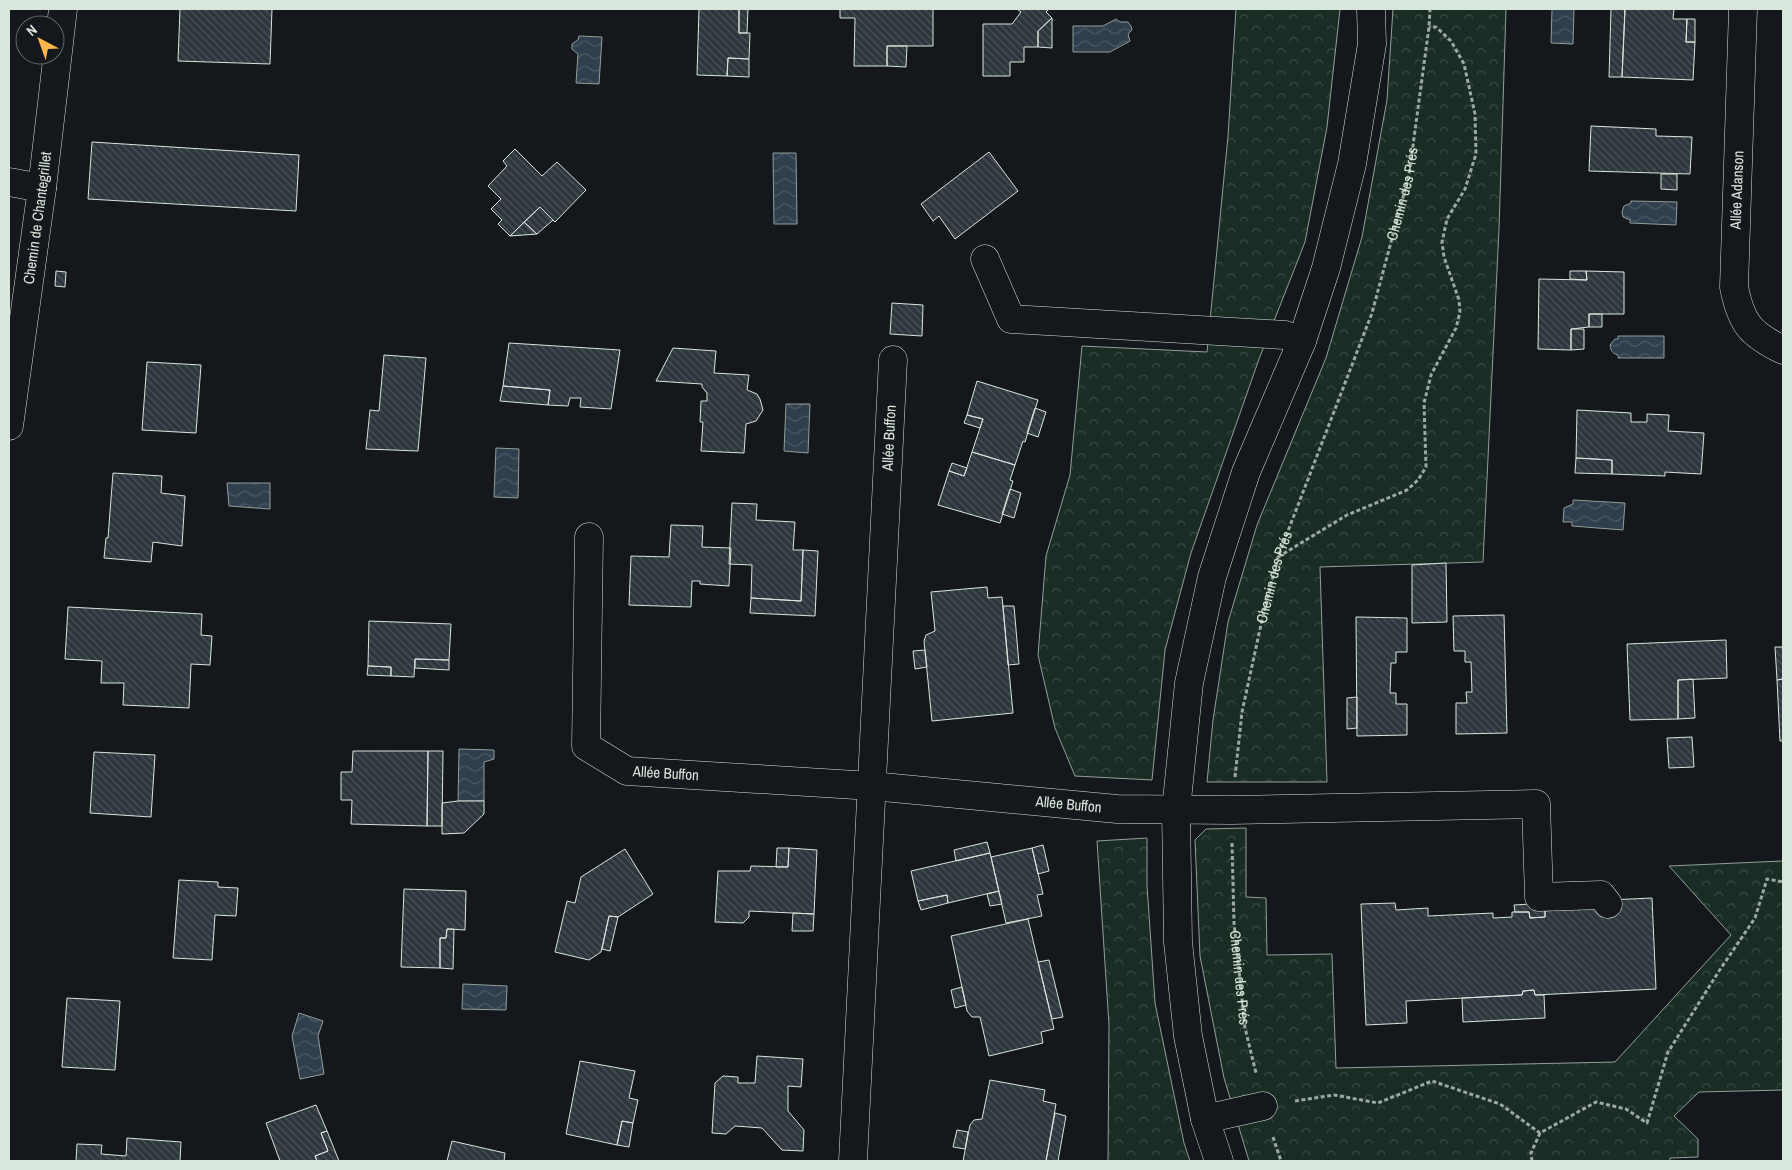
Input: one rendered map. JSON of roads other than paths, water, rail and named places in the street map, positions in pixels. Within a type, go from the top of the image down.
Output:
[{"type":"street","name":"Chemin de Chantegrillet","points":[[9,426],[42,188],[63,9]]},
{"type":"street","points":[[1219,1161],[1206,1119],[1188,1036],[1178,942],[1176,810],[1189,683],[1212,578],[1246,472],[1302,341],[1326,268],[1352,164],[1372,44],[1372,9]]},
{"type":"street","name":"Allée Adanson","points":[[1743,9],[1734,287],[1738,309],[1748,325],[1764,340],[1783,350]]},
{"type":"street","points":[[9,182],[42,188]]},
{"type":"street","points":[[985,259],[1011,319],[1285,335],[1302,341]]},
{"type":"street","name":"Allée Buffon","points":[[854,1161],[894,360]]},
{"type":"street","name":"Allée Buffon","points":[[589,537],[586,746],[627,771],[872,786],[1117,809],[1231,810],[1536,804],[1539,896],[1601,895],[1608,904]]},
{"type":"street","points":[[1206,1119],[1263,1106]]},
{"type":"water","points":[[1552,9],[1574,9],[1573,44],[1551,43]]},
{"type":"water","points":[[1116,19],[1120,22],[1128,22],[1131,26],[1132,30],[1128,34],[1130,41],[1110,52],[1073,52],[1073,26],[1103,26]]},
{"type":"water","points":[[579,36],[602,37],[599,84],[576,83],[578,54],[572,49],[572,44],[578,40]]},
{"type":"water","points":[[773,153],[796,153],[797,224],[774,224]]},
{"type":"water","points":[[1631,201],[1677,202],[1676,225],[1630,223],[1630,220],[1623,217],[1622,212],[1624,206],[1631,203]]},
{"type":"water","points":[[1618,336],[1664,336],[1664,358],[1618,358],[1618,355],[1612,352],[1610,345],[1615,339],[1618,339]]},
{"type":"water","points":[[786,404],[810,404],[808,453],[784,451]]},
{"type":"water","points":[[496,448],[519,449],[518,498],[494,497]]},
{"type":"water","points":[[227,483],[270,483],[270,509],[229,506]]},
{"type":"water","points":[[1573,500],[1625,503],[1623,530],[1572,526],[1572,522],[1563,522],[1564,508],[1573,504]]},
{"type":"water","points":[[459,749],[494,750],[494,759],[484,762],[484,801],[458,801]]},
{"type":"water","points":[[463,984],[507,986],[506,1010],[462,1009]]},
{"type":"water","points":[[299,1013],[323,1021],[318,1036],[324,1074],[300,1079],[292,1036]]}]
